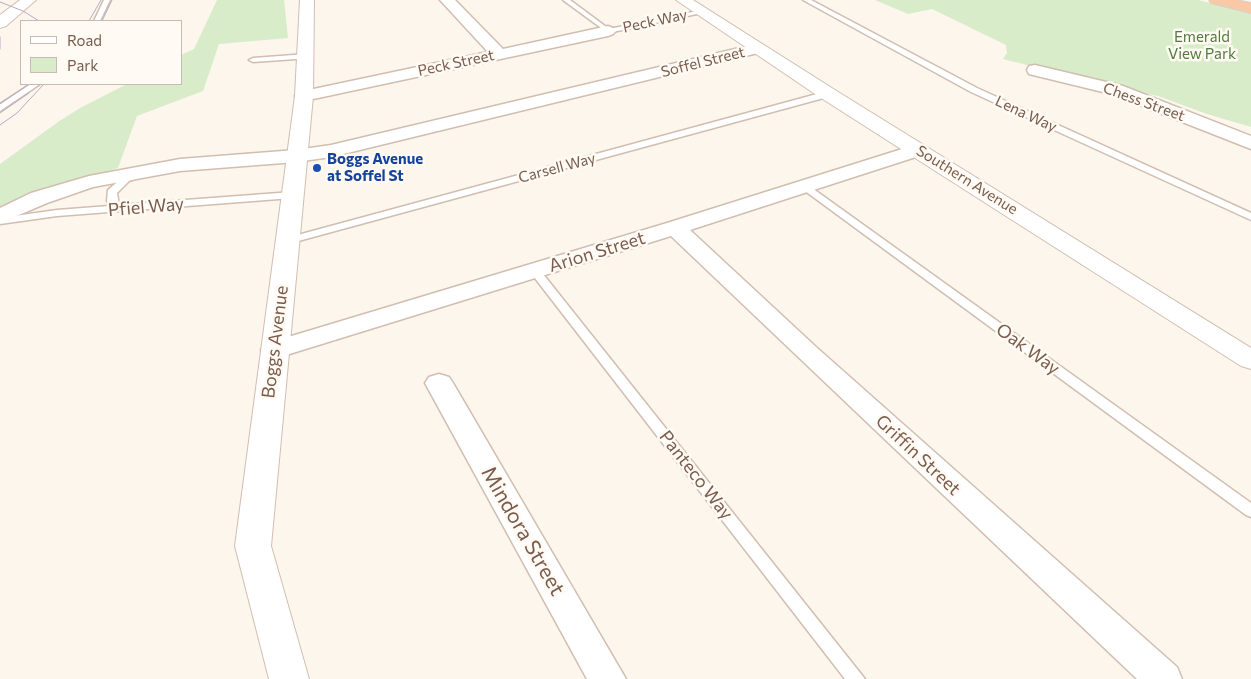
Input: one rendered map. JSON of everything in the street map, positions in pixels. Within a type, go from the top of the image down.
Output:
[{"type":"highway","points":[[1216,0],[1251,8]]},
{"type":"highway","points":[[1246,0],[1251,1]]},
{"type":"street","points":[[0,23],[29,0]]},
{"type":"street","name":"Boggs Avenue","points":[[288,679],[253,546],[304,96],[307,56],[307,0]]},
{"type":"street","points":[[447,0],[499,54]]},
{"type":"street","name":"Southern Avenue","points":[[683,0],[756,49],[1251,360]]},
{"type":"street","name":"Peck Street","points":[[304,96],[608,31]]},
{"type":"street","name":"Soffel Street","points":[[0,216],[39,198],[89,182],[180,165],[296,156],[331,151],[756,49]]},
{"type":"street","name":"Chess Street","points":[[1034,70],[1117,90],[1251,143]]},
{"type":"street","name":"Arion Street","points":[[274,350],[675,228],[918,150]]},
{"type":"street","name":"Griffin Street","points":[[675,228],[806,352],[1163,679]]},
{"type":"street","name":"Mindora Street","points":[[439,383],[607,679]]},
{"type":"lane","points":[[97,20],[108,0]]},
{"type":"lane","points":[[566,0],[608,31]]},
{"type":"lane","name":"Lena Way","points":[[806,0],[974,90],[1251,217]]},
{"type":"lane","name":"Peck Way","points":[[608,31],[702,12]]},
{"type":"lane","points":[[253,60],[307,56]]},
{"type":"lane","points":[[0,108],[34,85]]},
{"type":"lane","name":"Carsell Way","points":[[287,241],[828,94]]},
{"type":"lane","points":[[116,209],[112,201],[112,192],[126,179],[146,170]]},
{"type":"lane","name":"Oak Way","points":[[805,186],[1251,511]]},
{"type":"lane","name":"Pfiel Way","points":[[0,220],[57,213],[292,195]]},
{"type":"lane","name":"Panteco Way","points":[[535,271],[856,679]]},
{"type":"green space","points":[[217,0],[284,0],[288,38],[219,44],[203,91],[137,116],[118,168],[0,208],[0,164],[80,108],[125,85],[182,85],[182,55],[194,49]]},
{"type":"green space","name":"Emerald View Park","points":[[875,0],[1198,0],[1251,13],[1251,127],[1207,114],[1158,96],[1003,59],[1007,53],[1006,45],[932,9],[908,14]]},
{"type":"tram line","points":[[90,20],[101,0]]},
{"type":"tram line","points":[[102,20],[112,0]]},
{"type":"tram line","points":[[0,2],[23,11],[37,20]]},
{"type":"tram line","points":[[0,37],[0,49]]},
{"type":"tram line","points":[[0,104],[28,85]]},
{"type":"tram line","points":[[0,125],[17,113],[43,85]]},
{"type":"tram line","points":[[0,113],[29,93]]},
{"type":"place","name":"Boggs Avenue at Soffel St","points":[[317,168]]}]
